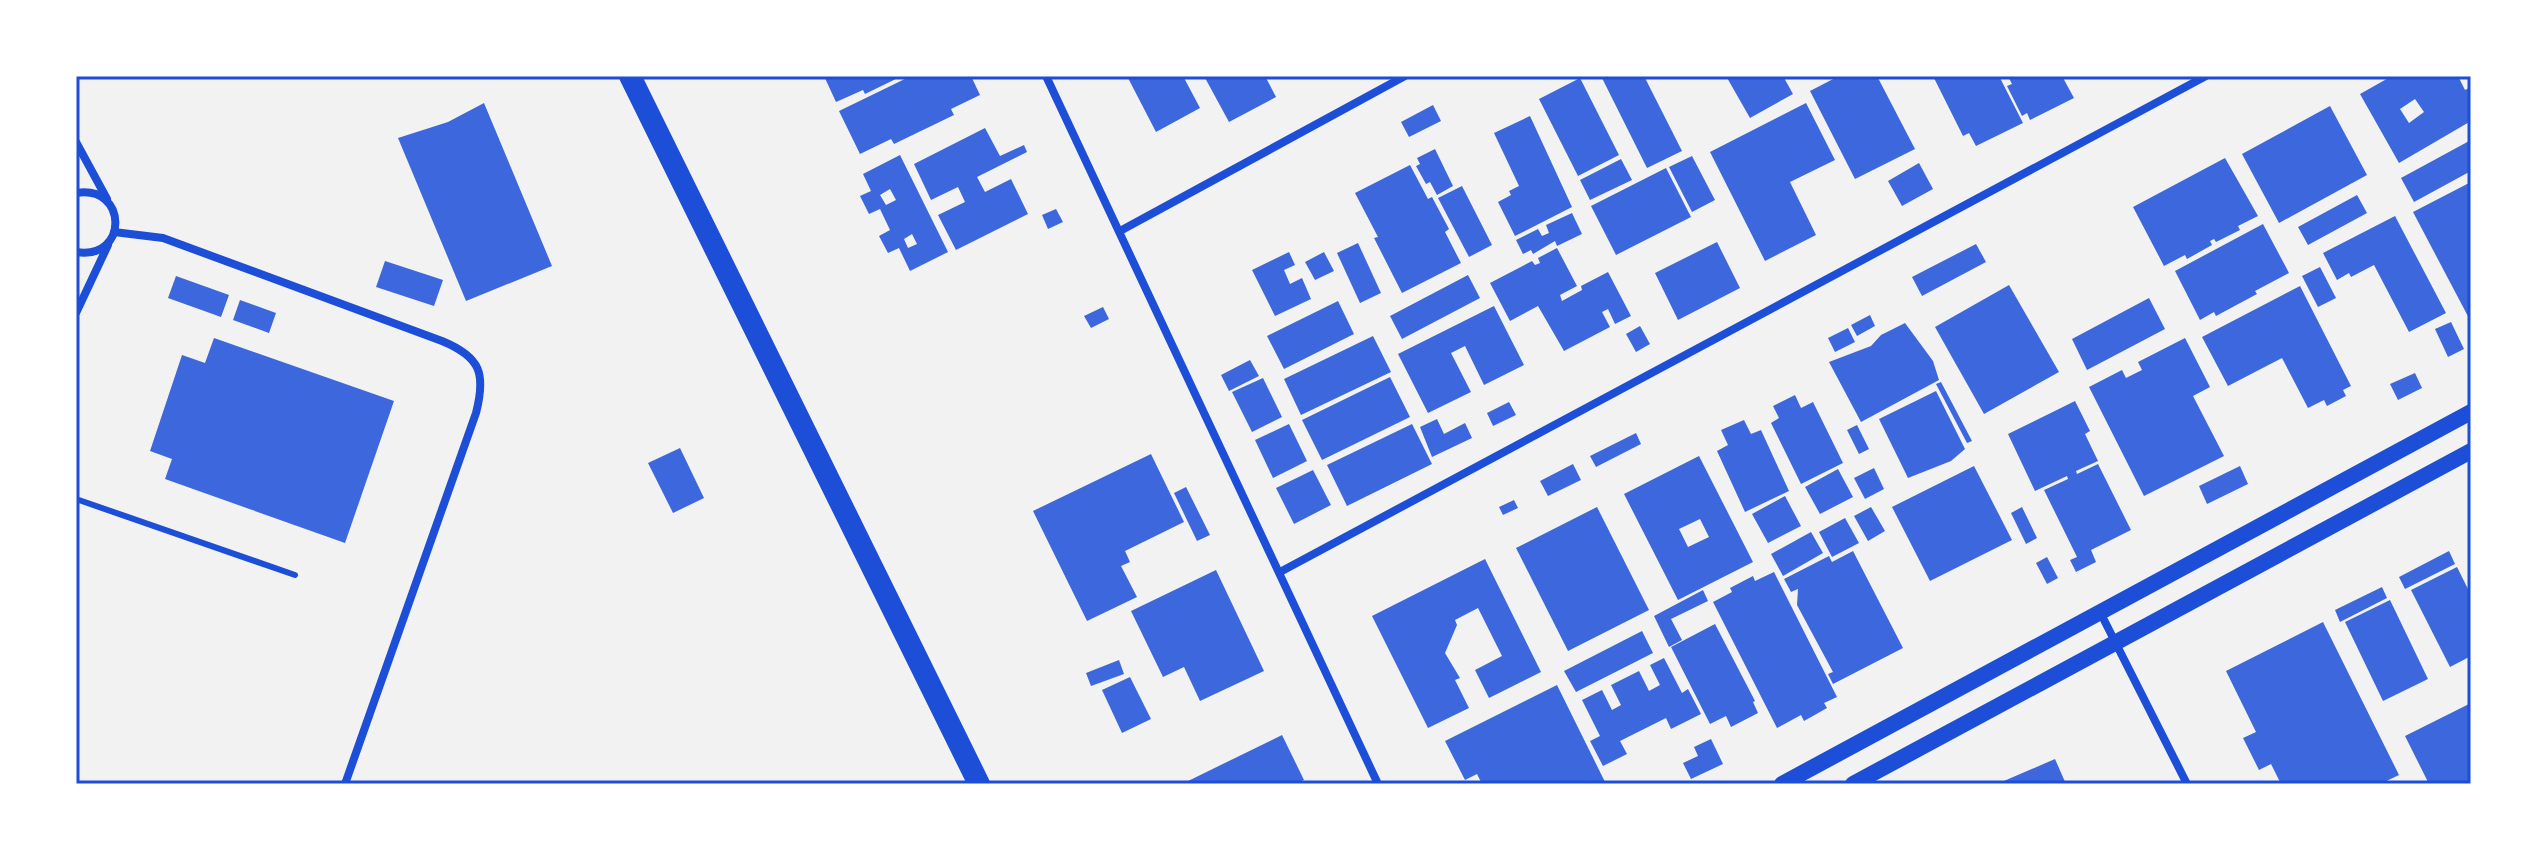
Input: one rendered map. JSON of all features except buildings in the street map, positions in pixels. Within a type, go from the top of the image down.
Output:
[{"type":"highway","points":[[630,76],[979,784]]},
{"type":"main road","points":[[1782,784],[2471,412]]},
{"type":"main road","points":[[1857,783],[2470,454]]},
{"type":"street","points":[[1046,76],[1378,784]]},
{"type":"street","points":[[1120,231],[1405,76]]},
{"type":"street","points":[[1280,572],[2206,76]]},
{"type":"street","points":[[76,142],[116,221],[114,232],[76,313]]},
{"type":"street","points":[[76,193],[99,195],[113,211]]},
{"type":"street","points":[[114,232],[163,238],[442,341],[459,348],[472,359],[479,373],[482,389],[476,413],[345,784]]},
{"type":"street","points":[[76,252],[88,254],[102,249],[110,241]]},
{"type":"street","points":[[2100,611],[2187,784]]},
{"type":"lane","points":[[76,499],[295,575]]}]
